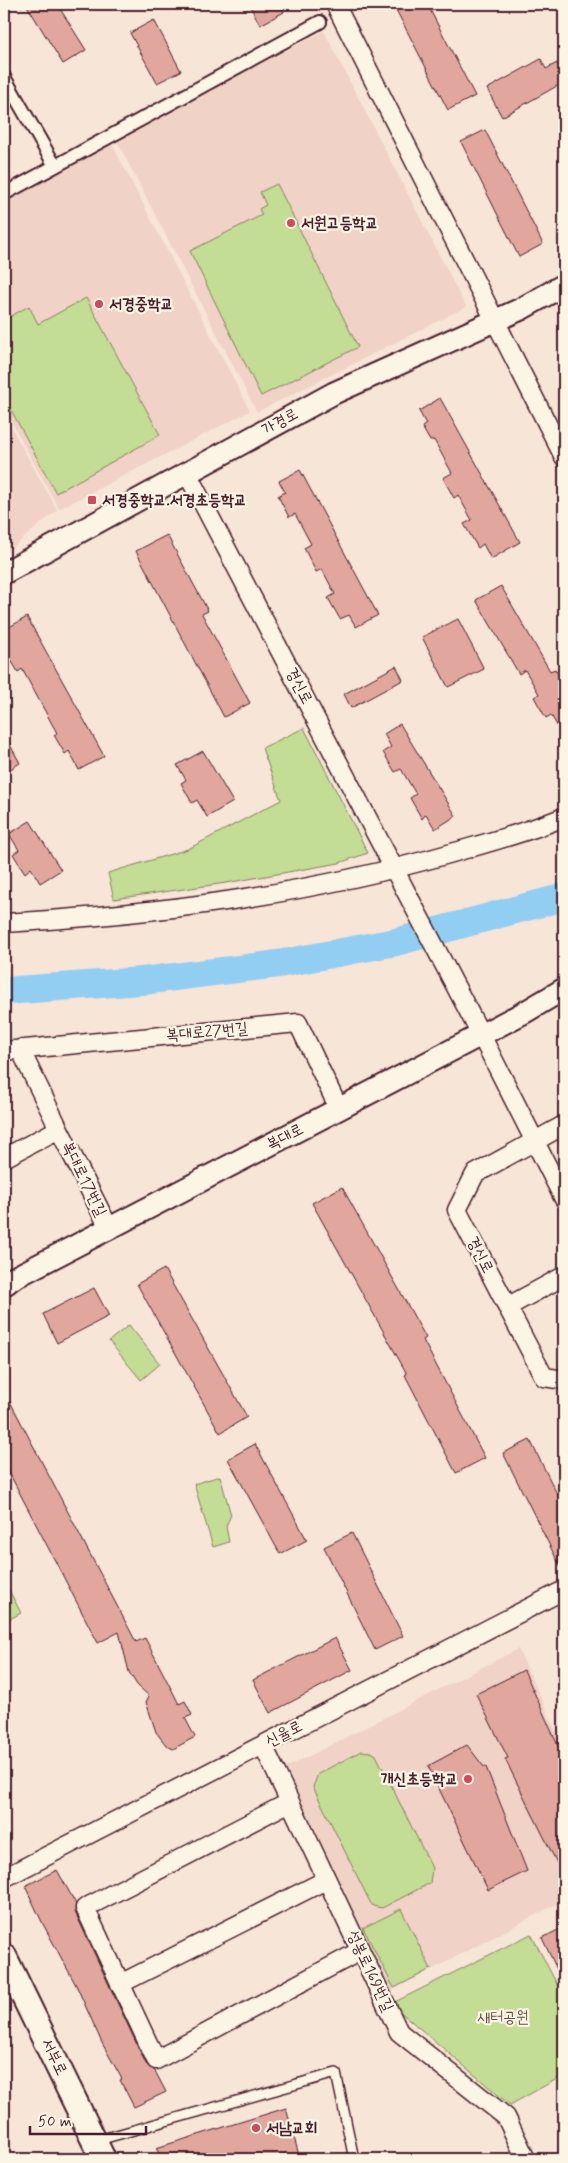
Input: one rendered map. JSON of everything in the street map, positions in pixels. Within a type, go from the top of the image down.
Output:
[{"type":"main road","name":"서부로","points":[[4,1956],[99,2150]]},
{"type":"street","points":[[335,4],[564,457]]},
{"type":"street","points":[[4,194],[320,22]]},
{"type":"street","points":[[4,77],[55,166]]},
{"type":"street","name":"가경로","points":[[4,573],[334,392],[521,309],[564,285]]},
{"type":"street","name":"경신로","points":[[187,473],[481,1035]]},
{"type":"street","points":[[4,923],[140,912],[231,901],[395,870],[533,830],[564,817]]},
{"type":"street","name":"복대로","points":[[4,1282],[481,1035],[564,989]]},
{"type":"street","name":"복대로27번길","points":[[12,1050],[298,1023],[339,1109]]},
{"type":"street","points":[[481,1035],[564,1199]]},
{"type":"street","name":"복대로17번길","points":[[12,1050],[60,1129],[109,1228]]},
{"type":"street","name":"경신로","points":[[564,1125],[475,1174],[457,1210],[544,1377],[564,1380]]},
{"type":"street","name":"복대로17번길","points":[[4,1158],[60,1129]]},
{"type":"street","points":[[507,1307],[564,1276]]},
{"type":"street","name":"신율로","points":[[4,1878],[564,1590]]},
{"type":"street","name":"성봉로169번길","points":[[263,1745],[398,2032],[506,2117],[526,2159]]},
{"type":"street","points":[[290,1802],[85,1908],[156,2060],[360,1951]]},
{"type":"street","points":[[120,1984],[326,1880]]},
{"type":"lane","points":[[99,2150],[336,2073],[354,2159]]},
{"type":"shaded area","name":"서원고등학교","points":[[324,31],[466,307],[257,412],[116,139]]},
{"type":"shaded area","name":"서경중학교","points":[[111,142],[250,411],[59,509],[4,408],[4,201]]},
{"type":"shaded area","points":[[4,414],[57,510],[12,548],[4,552]]},
{"type":"shaded area","points":[[518,1649],[564,1748],[564,1900],[391,1991],[286,1768]]},
{"type":"green space","points":[[277,184],[358,347],[261,396],[190,251],[262,215],[259,209],[266,205],[260,192]]},
{"type":"green space","points":[[86,298],[160,435],[56,493],[4,397],[4,320],[29,306],[38,324]]},
{"type":"green space","points":[[304,728],[368,853],[339,863],[226,883],[114,899],[108,873],[188,849],[281,800],[262,748]]},
{"type":"green space","points":[[129,1325],[160,1364],[141,1380],[109,1341]]},
{"type":"green space","points":[[220,1476],[231,1515],[226,1526],[229,1542],[213,1547],[194,1484]]},
{"type":"green space","points":[[8,1588],[21,1613],[4,1622],[4,1590]]},
{"type":"green space","points":[[361,1751],[371,1752],[376,1755],[432,1868],[430,1883],[382,1908],[373,1906],[370,1902],[313,1787],[318,1774]]},
{"type":"green space","points":[[401,1909],[431,1969],[394,1988],[363,1928]]},
{"type":"green space","name":"새터공원","points":[[531,1934],[564,1998],[564,2075],[510,2105],[391,2004]]},
{"type":"building","points":[[26,4],[57,4],[86,50],[63,64]]},
{"type":"building","points":[[249,4],[280,4],[284,12],[260,25]]},
{"type":"building","points":[[393,4],[427,4],[475,96],[448,110]]},
{"type":"building","points":[[154,20],[181,71],[157,83],[130,33]]},
{"type":"building","points":[[541,59],[546,69],[557,63],[564,76],[564,82],[502,117],[487,89]]},
{"type":"building","points":[[485,130],[543,244],[519,257],[461,142]]},
{"type":"building","points":[[440,398],[520,542],[491,559],[483,544],[478,548],[464,524],[472,520],[458,495],[454,498],[443,478],[452,473],[434,440],[430,441],[422,427],[426,424],[419,411]]},
{"type":"building","points":[[300,470],[378,615],[356,627],[349,615],[340,619],[328,598],[335,594],[322,569],[316,572],[304,548],[311,544],[295,514],[289,517],[278,496],[285,492],[279,481]]},
{"type":"building","points":[[167,535],[208,611],[202,614],[250,703],[224,717],[136,551]]},
{"type":"building","points":[[501,586],[550,671],[555,669],[564,685],[564,738],[551,715],[546,718],[534,697],[539,694],[525,670],[519,674],[476,600]]},
{"type":"building","points":[[27,617],[104,756],[79,770],[69,751],[65,754],[54,735],[57,733],[22,669],[18,672],[7,653],[10,651],[4,640],[4,630]]},
{"type":"building","points":[[458,619],[484,669],[448,687],[422,637]]},
{"type":"building","points":[[396,666],[403,680],[351,708],[344,694]]},
{"type":"building","points":[[400,724],[456,816],[435,829],[426,814],[422,819],[410,798],[416,794],[401,769],[395,772],[383,752],[391,747],[384,734]]},
{"type":"building","points":[[4,734],[20,763],[4,773]]},
{"type":"building","points":[[203,751],[233,802],[207,817],[197,800],[192,803],[181,783],[186,780],[177,765]]},
{"type":"building","points":[[30,821],[61,870],[40,883],[31,868],[25,873],[13,854],[19,850],[9,834]]},
{"type":"building","points":[[342,1187],[426,1338],[423,1340],[485,1458],[456,1473],[405,1375],[407,1374],[312,1203]]},
{"type":"building","points":[[164,1269],[247,1417],[220,1433],[137,1284]]},
{"type":"building","points":[[94,1288],[109,1316],[57,1343],[43,1314]]},
{"type":"building","points":[[4,1390],[136,1642],[145,1638],[179,1704],[185,1701],[192,1715],[185,1718],[195,1737],[173,1749],[166,1745],[156,1732],[146,1702],[149,1696],[137,1685],[129,1672],[119,1632],[98,1643],[4,1463]]},
{"type":"building","points":[[530,1440],[564,1508],[564,1574],[503,1453]]},
{"type":"building","points":[[255,1444],[307,1540],[280,1554],[228,1459]]},
{"type":"building","points":[[352,1533],[403,1636],[375,1650],[324,1547]]},
{"type":"building","points":[[335,1638],[352,1670],[270,1713],[253,1680]]},
{"type":"building","points":[[524,1670],[564,1759],[564,1877],[505,1759],[508,1758],[476,1694]]},
{"type":"building","points":[[467,1745],[484,1767],[486,1767],[527,1871],[488,1890],[428,1766]]},
{"type":"building","points":[[57,1870],[76,1904],[75,1912],[146,2064],[155,2071],[166,2092],[134,2107],[77,1987],[25,1886]]},
{"type":"building","points":[[564,1927],[564,1984],[542,1938]]},
{"type":"building","name":"서남교회","points":[[286,2108],[300,2159],[162,2159],[156,2148]]},
{"type":"waterway","points":[[4,991],[142,981],[278,964],[396,942],[564,897]]},
{"type":"place","name":"서원고등학교","points":[[291,223]]},
{"type":"place","name":"서경중학교","points":[[99,304]]},
{"type":"place","name":"서경중학교.서경초등학교","points":[[92,500]]},
{"type":"place","name":"개신초등학교","points":[[468,1779]]},
{"type":"place","name":"서남교회","points":[[256,2128]]}]
